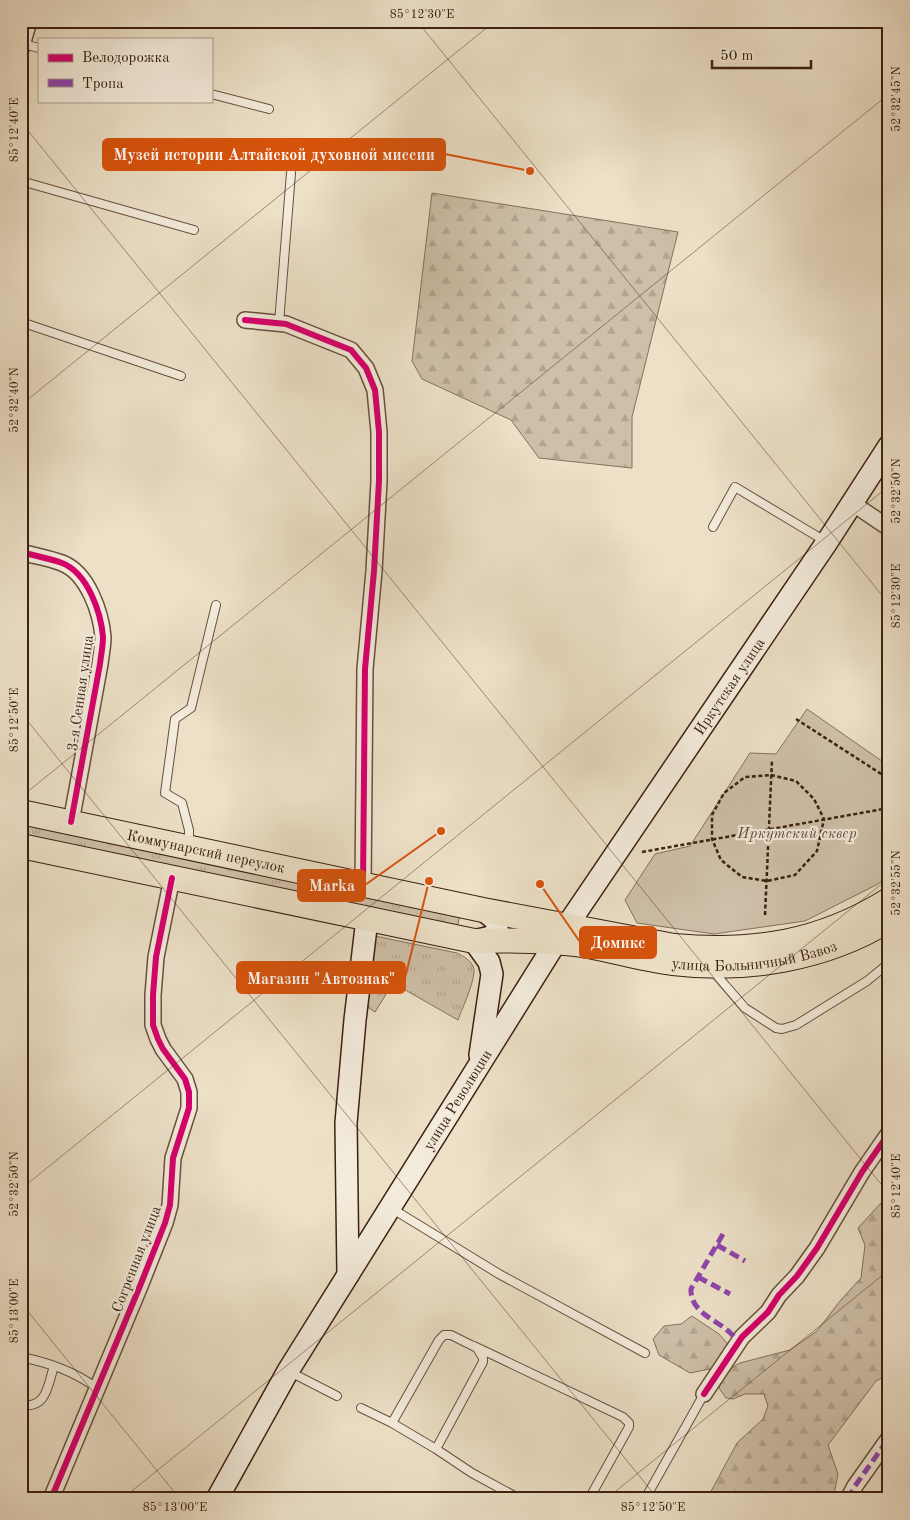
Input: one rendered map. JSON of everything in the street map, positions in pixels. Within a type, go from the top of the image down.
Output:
[{"type":"main road","name":"Иркутская улица","points":[[562,934],[827,542],[889,446]]},
{"type":"main road","name":"Коммунарский переулок","points":[[21,812],[483,910],[562,934]]},
{"type":"main road","points":[[21,846],[474,941],[562,934]]},
{"type":"main road","name":"улица Больничный Взвоз","points":[[562,934],[703,949],[735,949],[772,945],[810,936],[843,924],[889,900]]},
{"type":"main road","points":[[474,941],[491,937],[497,931],[497,921],[483,910]]},
{"type":"main road","points":[[348,1275],[346,1123],[355,1020],[367,919]]},
{"type":"main road","name":"улица Больничный Взвоз","points":[[562,934],[587,946],[672,963],[736,966],[775,962],[814,952],[850,940],[889,920]]},
{"type":"main road","name":"улица Революции","points":[[217,1499],[288,1371],[478,1065],[562,934]]},
{"type":"main road","points":[[474,941],[489,962],[492,974],[478,1065]]},
{"type":"street","points":[[22,47],[29,21]]},
{"type":"street","points":[[245,320],[286,324],[351,350],[366,368],[375,390],[379,432],[379,481],[374,571],[365,669],[363,884]]},
{"type":"street","points":[[852,503],[889,528]]},
{"type":"street","name":"3-я Сенная улица","points":[[21,552],[64,563],[75,572],[85,583],[94,600],[100,618],[103,639],[100,664],[71,822]]},
{"type":"street","name":"Согренная улица","points":[[51,1499],[165,1223],[173,1183],[173,1158],[189,1108],[189,1092],[186,1079],[163,1049],[153,1025],[156,957],[172,878]]},
{"type":"street","points":[[704,1394],[742,1337],[768,1312],[779,1295],[817,1248],[862,1172],[889,1133]]},
{"type":"street","points":[[848,1499],[889,1438]]},
{"type":"lane","points":[[22,47],[38,48]]},
{"type":"lane","points":[[212,94],[269,109]]},
{"type":"lane","points":[[279,323],[291,173]]},
{"type":"lane","points":[[21,181],[194,230]]},
{"type":"lane","points":[[21,322],[180,376]]},
{"type":"lane","points":[[713,527],[735,487],[827,542]]},
{"type":"lane","points":[[189,847],[189,830],[182,803],[165,793],[175,719],[191,708],[216,605]]},
{"type":"lane","points":[[708,966],[745,1008],[776,1028],[782,1029],[796,1025],[840,999],[889,964]]},
{"type":"lane","points":[[389,1207],[499,1274],[646,1353]]},
{"type":"lane","points":[[392,1423],[439,1340],[444,1335],[451,1335],[623,1417],[630,1423],[589,1499]]},
{"type":"lane","points":[[436,1449],[483,1362],[481,1354],[474,1346]]},
{"type":"lane","points":[[21,1357],[54,1366],[77,1375],[96,1388]]},
{"type":"lane","points":[[21,1405],[34,1406],[41,1400],[54,1366]]},
{"type":"lane","points":[[288,1371],[336,1396]]},
{"type":"lane","points":[[645,1499],[704,1394]]},
{"type":"lane","points":[[361,1408],[392,1423],[472,1473],[520,1499]]},
{"type":"path","points":[[796,719],[889,780]]},
{"type":"path","points":[[765,915],[772,760]]},
{"type":"path","points":[[771,775],[796,781],[814,799],[824,819],[817,851],[812,857],[795,875],[767,881],[742,877],[721,860],[712,840],[712,815],[724,793],[745,777],[771,775]]},
{"type":"path","points":[[642,852],[889,808]]},
{"type":"green space","points":[[432,193],[678,232],[632,417],[632,468],[539,458],[511,420],[422,379],[412,361]]},
{"type":"green space","name":"Иркутский сквер","points":[[807,709],[889,766],[889,876],[878,884],[805,921],[714,934],[637,923],[625,900],[655,854],[690,846],[750,753],[776,754]]},
{"type":"green space","points":[[21,823],[460,915],[457,928],[21,837]]},
{"type":"green space","points":[[370,935],[457,953],[468,960],[473,966],[473,977],[458,1020],[393,983],[375,1012],[366,1006]]},
{"type":"green space","points":[[889,1192],[889,1374],[876,1381],[828,1445],[838,1474],[833,1499],[707,1499],[737,1443],[763,1419],[768,1406],[764,1394],[745,1394],[733,1399],[726,1398],[719,1388],[725,1377],[733,1367],[740,1363],[790,1350],[817,1331],[861,1278],[865,1245],[858,1228]]},
{"type":"green space","points":[[692,1316],[719,1334],[727,1343],[724,1353],[715,1368],[690,1373],[659,1355],[653,1339],[664,1326],[681,1324]]},
{"type":"marked path","points":[[723,1234],[691,1289],[692,1297],[694,1303],[704,1314],[728,1331],[738,1342]]},
{"type":"marked path","points":[[717,1245],[745,1261]]},
{"type":"marked path","points":[[698,1277],[730,1294]]},
{"type":"marked path","points":[[848,1499],[889,1438]]},
{"type":"cycle path","points":[[245,320],[286,324],[351,350],[366,368],[375,390],[379,432],[379,481],[374,571],[365,669],[363,885]]},
{"type":"cycle path","points":[[21,552],[62,563],[79,575],[92,595],[102,627],[103,640],[100,664],[71,822]]},
{"type":"cycle path","points":[[51,1499],[165,1223],[170,1205],[173,1158],[189,1108],[189,1092],[185,1079],[163,1049],[153,1025],[156,957],[172,878]]},
{"type":"cycle path","points":[[704,1394],[742,1337],[768,1312],[779,1295],[797,1276],[817,1248],[862,1172],[889,1133]]},
{"type":"place","name":"Музей истории Алтайской духовной миссии","points":[[530,171]]},
{"type":"place","name":"Marka","points":[[441,831]]},
{"type":"place","name":"Магазин \"Автознак\"","points":[[429,881]]},
{"type":"place","name":"Домикс","points":[[540,884]]}]
